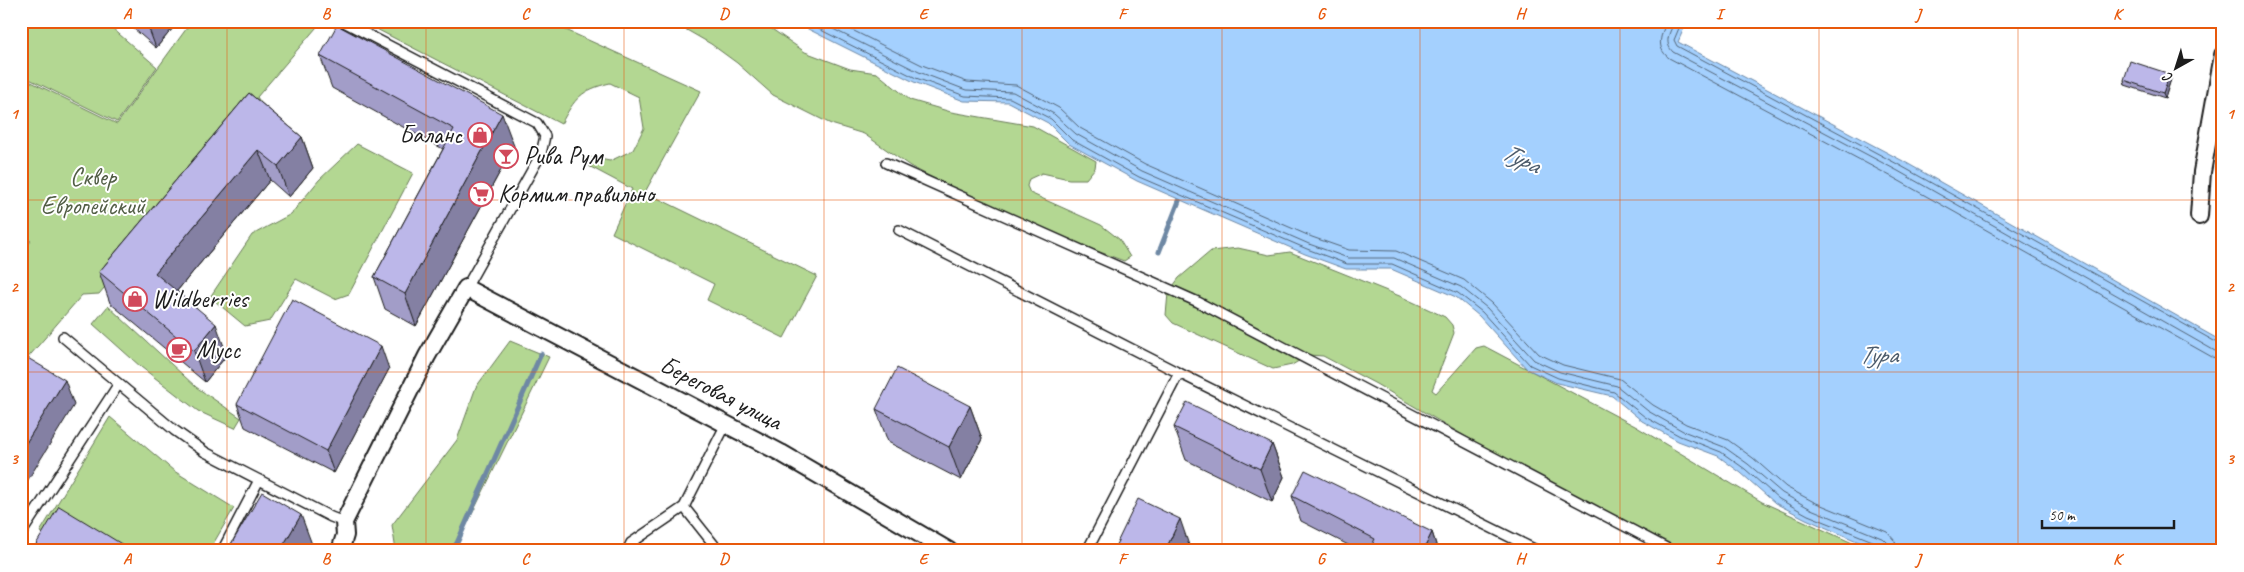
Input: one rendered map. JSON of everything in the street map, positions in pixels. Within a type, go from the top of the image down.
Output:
[{"type":"street","points":[[2199,216],[2202,172],[2217,117],[2223,55]]},
{"type":"street","name":"Береговая улица","points":[[466,288],[781,452],[942,549]]},
{"type":"street","points":[[340,551],[345,535],[344,522],[427,356],[466,288]]},
{"type":"lane","points":[[342,21],[537,123],[545,136],[541,154],[466,288]]},
{"type":"lane","points":[[886,163],[1198,302],[1672,551]]},
{"type":"lane","points":[[899,230],[1179,373],[1538,551]]},
{"type":"lane","points":[[62,337],[174,430],[206,452],[344,522]]},
{"type":"lane","points":[[1087,551],[1179,373]]},
{"type":"lane","points":[[21,534],[118,385]]},
{"type":"lane","points":[[628,551],[631,543],[684,506],[726,424]]},
{"type":"lane","points":[[222,551],[259,480]]},
{"type":"lane","points":[[684,506],[718,551]]},
{"type":"green space","points":[[23,21],[104,21],[157,67],[117,122],[21,75]]},
{"type":"green space","name":"Сквер Европейский","points":[[192,21],[322,21],[257,97],[261,103],[99,294],[82,295],[25,361],[21,375],[21,253],[31,241],[21,233],[21,77],[117,124]]},
{"type":"green space","points":[[361,21],[546,21],[701,91],[645,192],[817,276],[784,338],[707,300],[714,284],[612,233],[632,189],[585,164],[589,157],[610,161],[633,150],[644,128],[639,97],[610,83],[600,86],[580,96],[570,108],[561,124]]},
{"type":"green space","points":[[671,21],[757,21],[766,25],[805,52],[850,69],[877,73],[910,100],[951,112],[1033,126],[1096,161],[1095,168],[1086,179],[1069,179],[1042,173],[1029,179],[1027,186],[1030,193],[1101,225],[1119,239],[1130,257],[1124,261],[1065,239],[967,196],[910,166],[864,134],[831,124],[773,95],[737,63],[711,44]]},
{"type":"green space","points":[[357,144],[413,173],[349,294],[335,299],[296,279],[270,321],[245,326],[210,297],[252,235],[291,214],[319,180]]},
{"type":"green space","points":[[1238,248],[1269,255],[1290,252],[1402,297],[1445,317],[1452,325],[1454,333],[1432,390],[1436,393],[1476,348],[1484,346],[1635,426],[1762,502],[1870,551],[1685,551],[1516,466],[1376,384],[1323,356],[1309,355],[1292,365],[1273,369],[1173,323],[1166,315],[1168,293],[1179,278],[1211,251]]},
{"type":"green space","points":[[108,306],[196,387],[241,418],[235,428],[198,411],[141,367],[93,324]]},
{"type":"green space","points":[[510,341],[549,357],[454,551],[396,551],[392,525],[457,440],[476,387]]},
{"type":"green space","points":[[110,417],[174,471],[234,508],[209,551],[114,551],[56,543],[40,532]]},
{"type":"water","name":"Тура","points":[[792,21],[1687,21],[1678,42],[1903,161],[2223,342],[2223,551],[1886,551],[1866,545],[1806,519],[1775,503],[1741,473],[1718,456],[1678,441],[1642,421],[1612,396],[1557,383],[1527,369],[1479,316],[1456,297],[1391,269],[1346,269],[1305,254],[1137,181],[1069,144],[1048,123],[1008,102],[964,101],[914,82]]},
{"type":"building","points":[[337,25],[502,114],[405,294],[374,277],[454,129],[320,56]]},
{"type":"building","points":[[2130,61],[2170,74],[2163,93],[2124,80]]},
{"type":"building","points":[[249,93],[302,137],[278,166],[258,150],[155,273],[216,324],[194,351],[99,272]]},
{"type":"building","points":[[292,299],[381,346],[326,451],[237,404]]},
{"type":"building","points":[[26,357],[65,380],[21,451],[21,364]]},
{"type":"building","points":[[897,368],[970,406],[949,447],[876,409]]},
{"type":"building","points":[[1187,402],[1272,444],[1260,469],[1174,427]]},
{"type":"building","points":[[1305,470],[1432,532],[1423,551],[1369,551],[1375,539],[1292,496]]},
{"type":"building","points":[[262,492],[301,515],[280,551],[227,551]]},
{"type":"building","points":[[1138,499],[1180,519],[1165,551],[1113,551]]},
{"type":"building","points":[[59,506],[133,551],[32,551]]},
{"type":"waterway","points":[[1159,252],[1179,201]]},
{"type":"waterway","points":[[451,551],[457,543],[541,354]]},
{"type":"place","name":"Баланс","points":[[480,135]]},
{"type":"place","name":"Рива Рум","points":[[506,156]]},
{"type":"place","name":"Кормим правильно","points":[[481,194]]},
{"type":"place","name":"Wildberries","points":[[135,299]]},
{"type":"place","name":"Мусс","points":[[179,350]]}]
